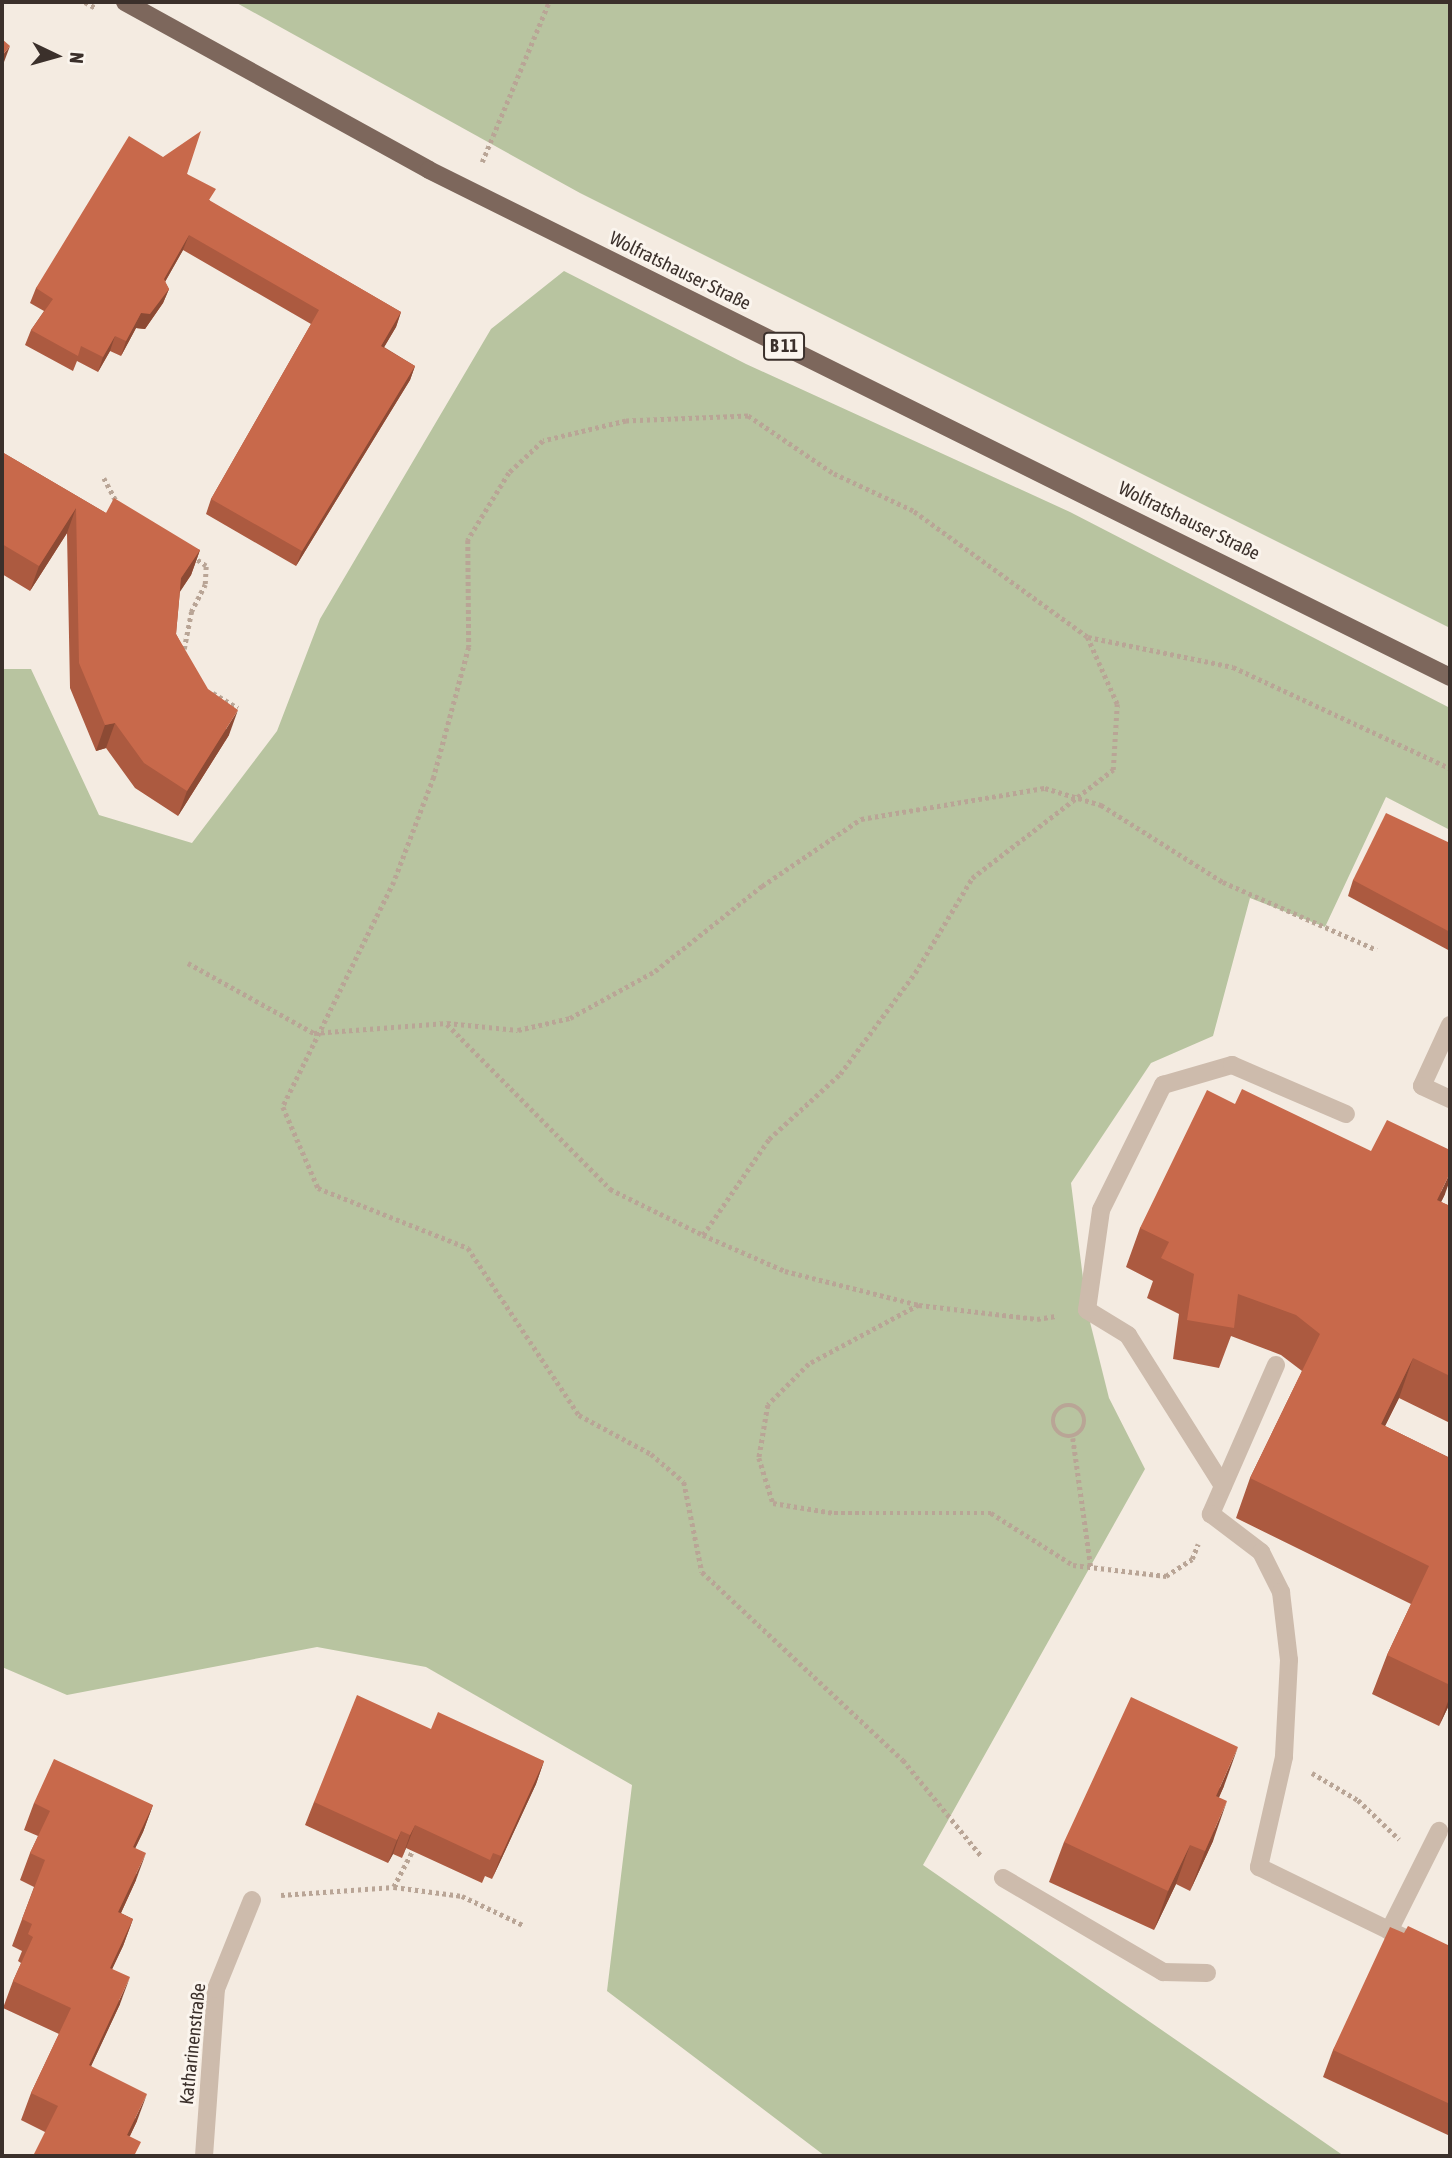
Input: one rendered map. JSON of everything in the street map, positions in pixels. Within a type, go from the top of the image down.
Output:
[{"type":"main road","name":"Wolfratshauser Straße","points":[[125,2],[470,191],[1450,677]]},
{"type":"street","points":[[1450,1024],[1422,1086],[1450,1100]]},
{"type":"street","points":[[1223,1486],[1128,1335],[1087,1310],[1101,1210],[1163,1085],[1232,1065],[1346,1114]]},
{"type":"street","points":[[1276,1364],[1211,1514],[1261,1552],[1281,1592],[1289,1660],[1284,1757],[1259,1867],[1450,1960]]},
{"type":"street","points":[[1389,1931],[1439,1831]]},
{"type":"street","points":[[1003,1878],[1163,1972],[1207,1973]]},
{"type":"street","name":"Katharinenstraße","points":[[204,2156],[216,1989],[252,1900]]},
{"type":"path","points":[[470,191],[549,2]]},
{"type":"path","points":[[1003,1878],[954,1829],[903,1760],[702,1572],[684,1482],[651,1454],[579,1415],[468,1248],[318,1188],[283,1107],[314,1033],[394,882],[434,777],[469,647],[468,540],[509,473],[543,441],[626,421],[748,416],[832,473],[913,511],[1087,637],[1233,667],[1450,768]]},
{"type":"path","points":[[104,478],[121,510]]},
{"type":"path","points":[[185,552],[206,566],[182,641],[187,659]]},
{"type":"path","points":[[704,1235],[769,1139],[840,1074],[915,973],[972,878],[1072,796],[1113,770],[1117,704],[1087,637]]},
{"type":"path","points":[[204,688],[238,708]]},
{"type":"path","points":[[188,963],[314,1033],[447,1023],[518,1031],[570,1017],[655,971],[762,886],[861,819],[1045,788],[1101,805],[1223,882],[1377,950]]},
{"type":"path","points":[[447,1023],[610,1189],[704,1235],[785,1271],[919,1305],[1037,1319],[1087,1310]]},
{"type":"path","points":[[919,1305],[809,1364],[768,1405],[759,1458],[773,1503],[834,1513],[991,1513],[1073,1565],[1166,1576],[1192,1559],[1211,1514]]},
{"type":"path","points":[[1064,1405],[1075,1406],[1086,1418],[1082,1432],[1073,1438],[1054,1428],[1056,1412],[1064,1405]]},
{"type":"path","points":[[1073,1438],[1091,1567]]},
{"type":"path","points":[[1284,1757],[1385,1822],[1408,1849],[1415,1880]]},
{"type":"path","points":[[394,1887],[417,1843]]},
{"type":"path","points":[[252,1900],[320,1888],[394,1887],[462,1896],[523,1925]]},
{"type":"green space","points":[[235,2],[1450,2],[1450,628],[580,193]]},
{"type":"green space","points":[[564,271],[746,364],[1070,512],[1450,708],[1450,830],[1386,797],[1325,927],[1250,898],[1213,1036],[1151,1063],[1071,1183],[1087,1310],[1109,1398],[1145,1469],[923,1865],[1344,2156],[825,2156],[607,1991],[632,1785],[426,1667],[317,1647],[67,1695],[2,1667],[2,669],[31,669],[99,815],[192,843],[277,731],[320,619],[491,329]]},
{"type":"building","points":[[2,39],[10,46],[2,56]]},
{"type":"building","points":[[201,131],[187,174],[216,189],[209,200],[401,312],[381,346],[415,366],[302,551],[211,499],[319,310],[189,235],[164,279],[169,289],[150,314],[141,313],[126,341],[115,336],[103,357],[81,346],[78,356],[31,330],[53,299],[36,288],[129,136],[163,157]]},
{"type":"building","points":[[2,452],[106,513],[114,498],[200,550],[181,578],[176,634],[208,689],[238,710],[187,791],[144,763],[115,723],[105,725],[79,663],[76,508],[39,566],[2,544]]},
{"type":"building","points":[[1386,813],[1450,843],[1450,932],[1353,880]]},
{"type":"building","points":[[1242,1089],[1371,1151],[1387,1120],[1450,1150],[1450,1173],[1437,1200],[1450,1206],[1450,1376],[1413,1358],[1381,1424],[1450,1458],[1450,1685],[1387,1655],[1429,1566],[1250,1478],[1320,1334],[1296,1315],[1238,1294],[1234,1328],[1187,1320],[1194,1274],[1161,1258],[1169,1242],[1140,1228],[1207,1090],[1235,1104]]},
{"type":"building","points":[[357,1695],[431,1729],[438,1712],[544,1761],[501,1856],[493,1853],[490,1860],[415,1825],[410,1835],[401,1831],[397,1840],[314,1802]]},
{"type":"building","points":[[1131,1697],[1238,1747],[1216,1796],[1227,1801],[1205,1851],[1190,1845],[1168,1891],[1064,1842]]},
{"type":"building","points":[[54,1759],[153,1805],[133,1847],[146,1853],[118,1912],[133,1919],[110,1968],[130,1977],[89,2065],[147,2094],[127,2135],[141,2142],[134,2156],[33,2156],[58,2106],[31,2093],[71,2008],[13,1981],[33,1937],[28,1934],[32,1924],[22,1919],[45,1860],[30,1853],[50,1811],[34,1803]]},
{"type":"building","points":[[1408,1926],[1450,1946],[1450,2104],[1333,2050],[1390,1927],[1404,1933]]}]
